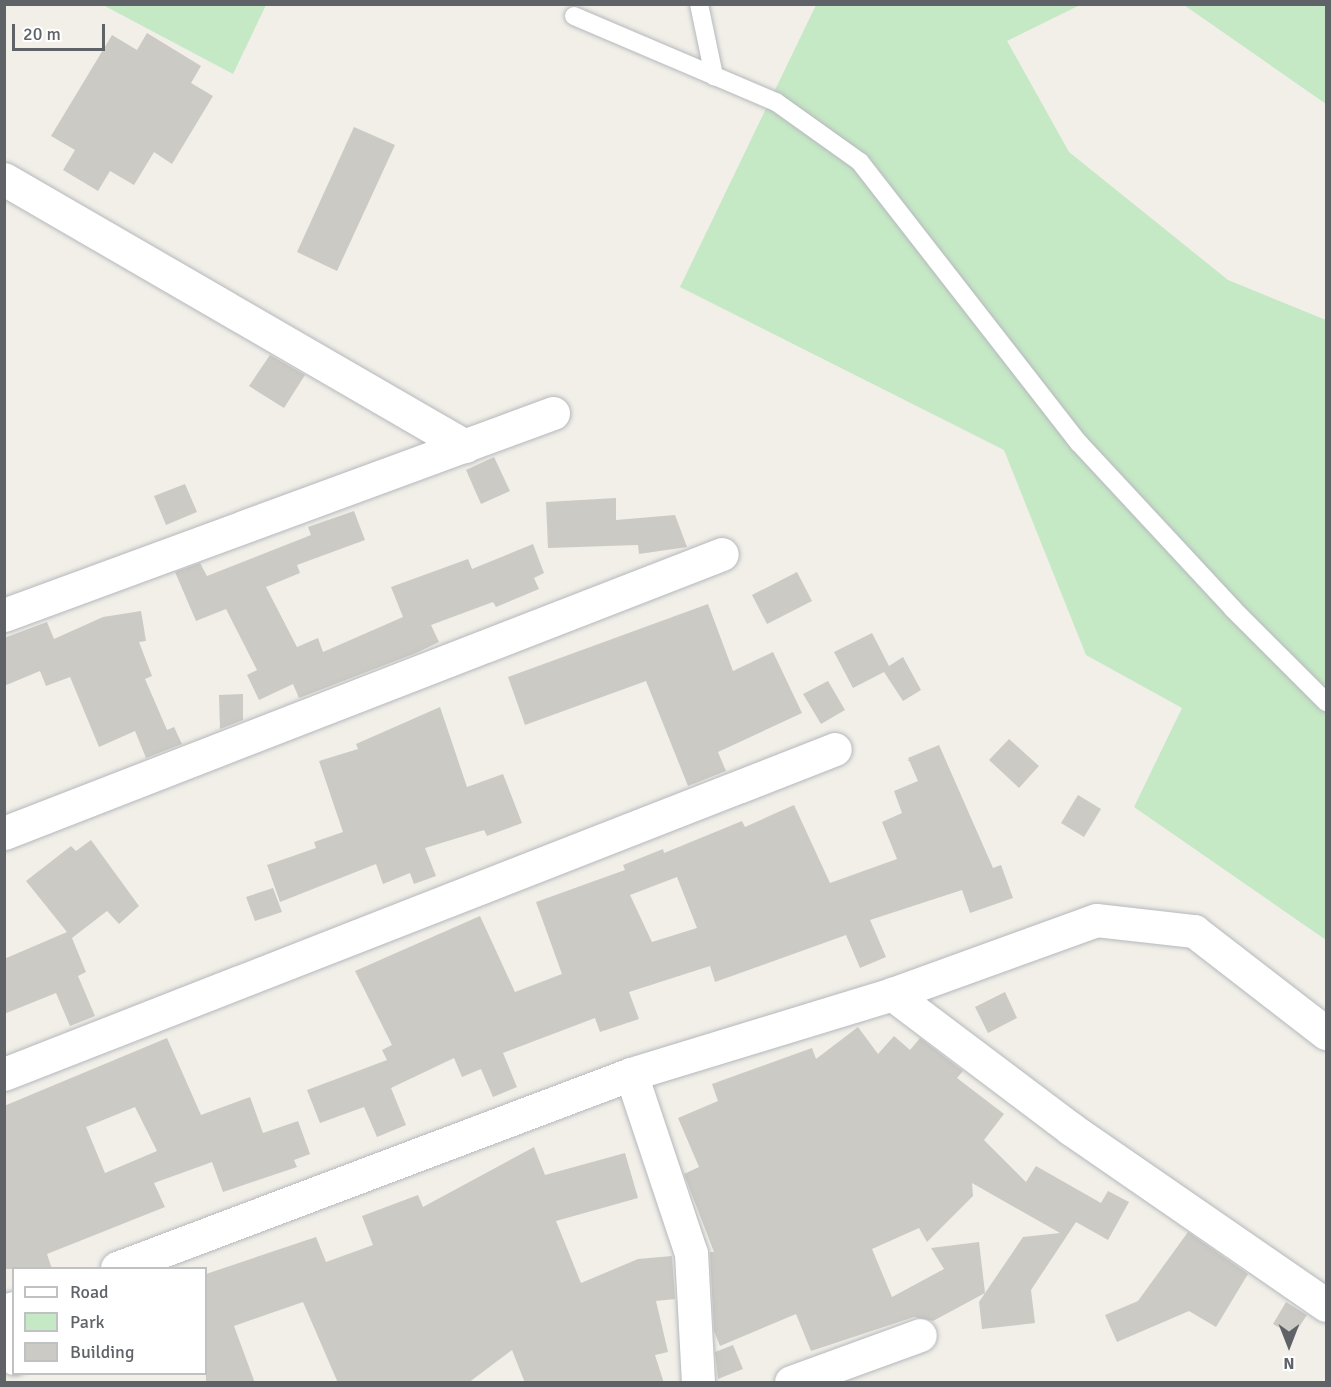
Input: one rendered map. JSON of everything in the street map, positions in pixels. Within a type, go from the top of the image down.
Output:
[{"type":"street","points":[[4,179],[465,446]]},
{"type":"street","points":[[4,615],[553,413]]},
{"type":"street","points":[[4,833],[722,554]]},
{"type":"street","points":[[4,1074],[835,749]]},
{"type":"street","points":[[122,1267],[631,1074],[892,993],[1096,920],[1194,931],[1326,1033]]},
{"type":"street","points":[[892,993],[1071,1129],[1326,1305]]},
{"type":"street","points":[[631,1074],[691,1253],[698,1383]]},
{"type":"street","points":[[4,1333],[12,1353]]},
{"type":"street","points":[[791,1383],[920,1335]]},
{"type":"lane","points":[[699,4],[714,76]]},
{"type":"lane","points":[[574,16],[776,102],[860,162],[1079,443],[1326,702]]},
{"type":"green space","points":[[103,5],[266,5],[233,74]]},
{"type":"green space","points":[[816,5],[1080,5],[1007,41],[1069,152],[1228,280],[1326,320],[1326,940],[1134,807],[1182,708],[1086,655],[1004,450],[680,287]]},
{"type":"green space","points":[[1184,5],[1326,5],[1326,104]]},
{"type":"building","points":[[147,33],[201,66],[191,83],[213,96],[172,164],[154,152],[134,185],[110,171],[98,191],[63,170],[75,150],[51,136],[112,35],[137,50]]},
{"type":"building","points":[[354,127],[395,145],[337,271],[297,252]]},
{"type":"building","points":[[270,355],[305,375],[284,408],[249,386]]},
{"type":"building","points":[[494,457],[510,491],[481,504],[466,470]]},
{"type":"building","points":[[185,484],[197,512],[166,525],[154,496]]},
{"type":"building","points":[[616,498],[616,520],[675,515],[687,547],[639,554],[638,545],[548,548],[546,502]]},
{"type":"building","points":[[354,511],[365,540],[297,565],[300,573],[266,587],[297,647],[318,638],[323,652],[403,617],[391,587],[468,559],[472,569],[533,544],[544,573],[534,578],[539,589],[496,607],[493,602],[431,625],[439,642],[416,653],[299,698],[293,684],[259,700],[247,675],[257,670],[226,609],[196,621],[175,572],[200,563],[207,576],[311,535],[308,527]]},
{"type":"building","points":[[797,572],[812,601],[767,624],[752,595]]},
{"type":"building","points":[[708,604],[733,671],[773,652],[802,713],[718,752],[726,771],[688,786],[646,681],[525,725],[508,677]]},
{"type":"building","points":[[141,611],[146,641],[139,642],[152,676],[145,679],[167,730],[174,727],[182,744],[146,758],[135,731],[99,747],[70,677],[46,686],[40,671],[4,686],[4,638],[47,622],[54,639],[103,617]]},
{"type":"building","points":[[872,633],[889,666],[903,657],[921,690],[903,701],[884,672],[853,688],[834,652]]},
{"type":"building","points":[[828,681],[845,710],[821,724],[803,694]]},
{"type":"building","points":[[243,694],[243,720],[220,729],[219,695]]},
{"type":"building","points":[[440,707],[467,787],[503,774],[522,823],[487,836],[484,830],[425,848],[436,876],[414,884],[410,873],[383,884],[376,864],[280,902],[267,865],[316,848],[314,842],[343,832],[319,761],[358,749],[356,744]]},
{"type":"building","points":[[1009,739],[1039,766],[1019,788],[989,760]]},
{"type":"building","points":[[939,745],[993,868],[1001,865],[1013,898],[970,913],[962,890],[870,920],[886,957],[860,968],[846,935],[715,982],[710,966],[629,992],[639,1019],[600,1032],[595,1018],[503,1053],[517,1087],[493,1097],[481,1069],[462,1077],[454,1058],[391,1088],[406,1125],[377,1137],[364,1107],[320,1123],[307,1090],[387,1060],[382,1050],[392,1045],[355,971],[480,916],[515,992],[562,974],[536,902],[625,870],[623,865],[663,849],[664,853],[742,821],[745,827],[794,805],[830,883],[897,859],[882,822],[902,813],[894,791],[918,781],[908,758]],"holes":[[[677,877],[697,928],[652,942],[630,895]]]},
{"type":"building","points":[[1078,795],[1101,809],[1084,837],[1061,823]]},
{"type":"building","points":[[91,840],[139,906],[119,924],[107,911],[72,938],[86,972],[78,976],[95,1016],[70,1026],[56,993],[4,1014],[4,959],[67,932],[26,881],[71,846],[76,851]]},
{"type":"building","points":[[273,888],[282,912],[255,921],[246,897]]},
{"type":"building","points":[[1005,992],[1017,1018],[988,1033],[975,1007]]},
{"type":"building","points":[[858,1027],[878,1054],[894,1036],[910,1050],[920,1038],[963,1071],[957,1078],[1004,1114],[984,1140],[1026,1182],[1036,1166],[1101,1203],[1108,1191],[1129,1202],[1108,1240],[1076,1222],[1031,1290],[1035,1323],[982,1329],[979,1302],[1023,1237],[1060,1233],[972,1183],[973,1196],[927,1242],[919,1228],[872,1249],[892,1297],[944,1269],[931,1248],[979,1242],[985,1293],[933,1321],[914,1317],[811,1351],[796,1314],[720,1346],[714,1331],[710,1252],[714,1252],[684,1174],[699,1167],[678,1118],[718,1101],[712,1084],[812,1048],[816,1059]]},
{"type":"building","points":[[167,1038],[201,1115],[250,1097],[263,1133],[298,1121],[310,1154],[294,1160],[297,1167],[223,1192],[212,1162],[154,1183],[165,1207],[47,1254],[51,1267],[4,1269],[4,1106]],"holes":[[[135,1107],[157,1151],[105,1173],[86,1127]]]},
{"type":"building","points":[[534,1147],[545,1175],[625,1153],[638,1198],[556,1221],[581,1283],[638,1259],[672,1256],[675,1299],[656,1301],[668,1352],[655,1355],[664,1383],[525,1383],[512,1350],[468,1383],[338,1383],[303,1302],[234,1326],[255,1383],[206,1383],[207,1274],[316,1237],[326,1262],[373,1245],[362,1216],[418,1195],[423,1207]]},
{"type":"building","points":[[1188,1232],[1248,1274],[1216,1327],[1189,1311],[1117,1342],[1105,1315],[1138,1301]]},
{"type":"building","points":[[1286,1302],[1307,1315],[1293,1336],[1273,1324]]},
{"type":"building","points":[[733,1345],[743,1369],[718,1379],[715,1352]]}]
